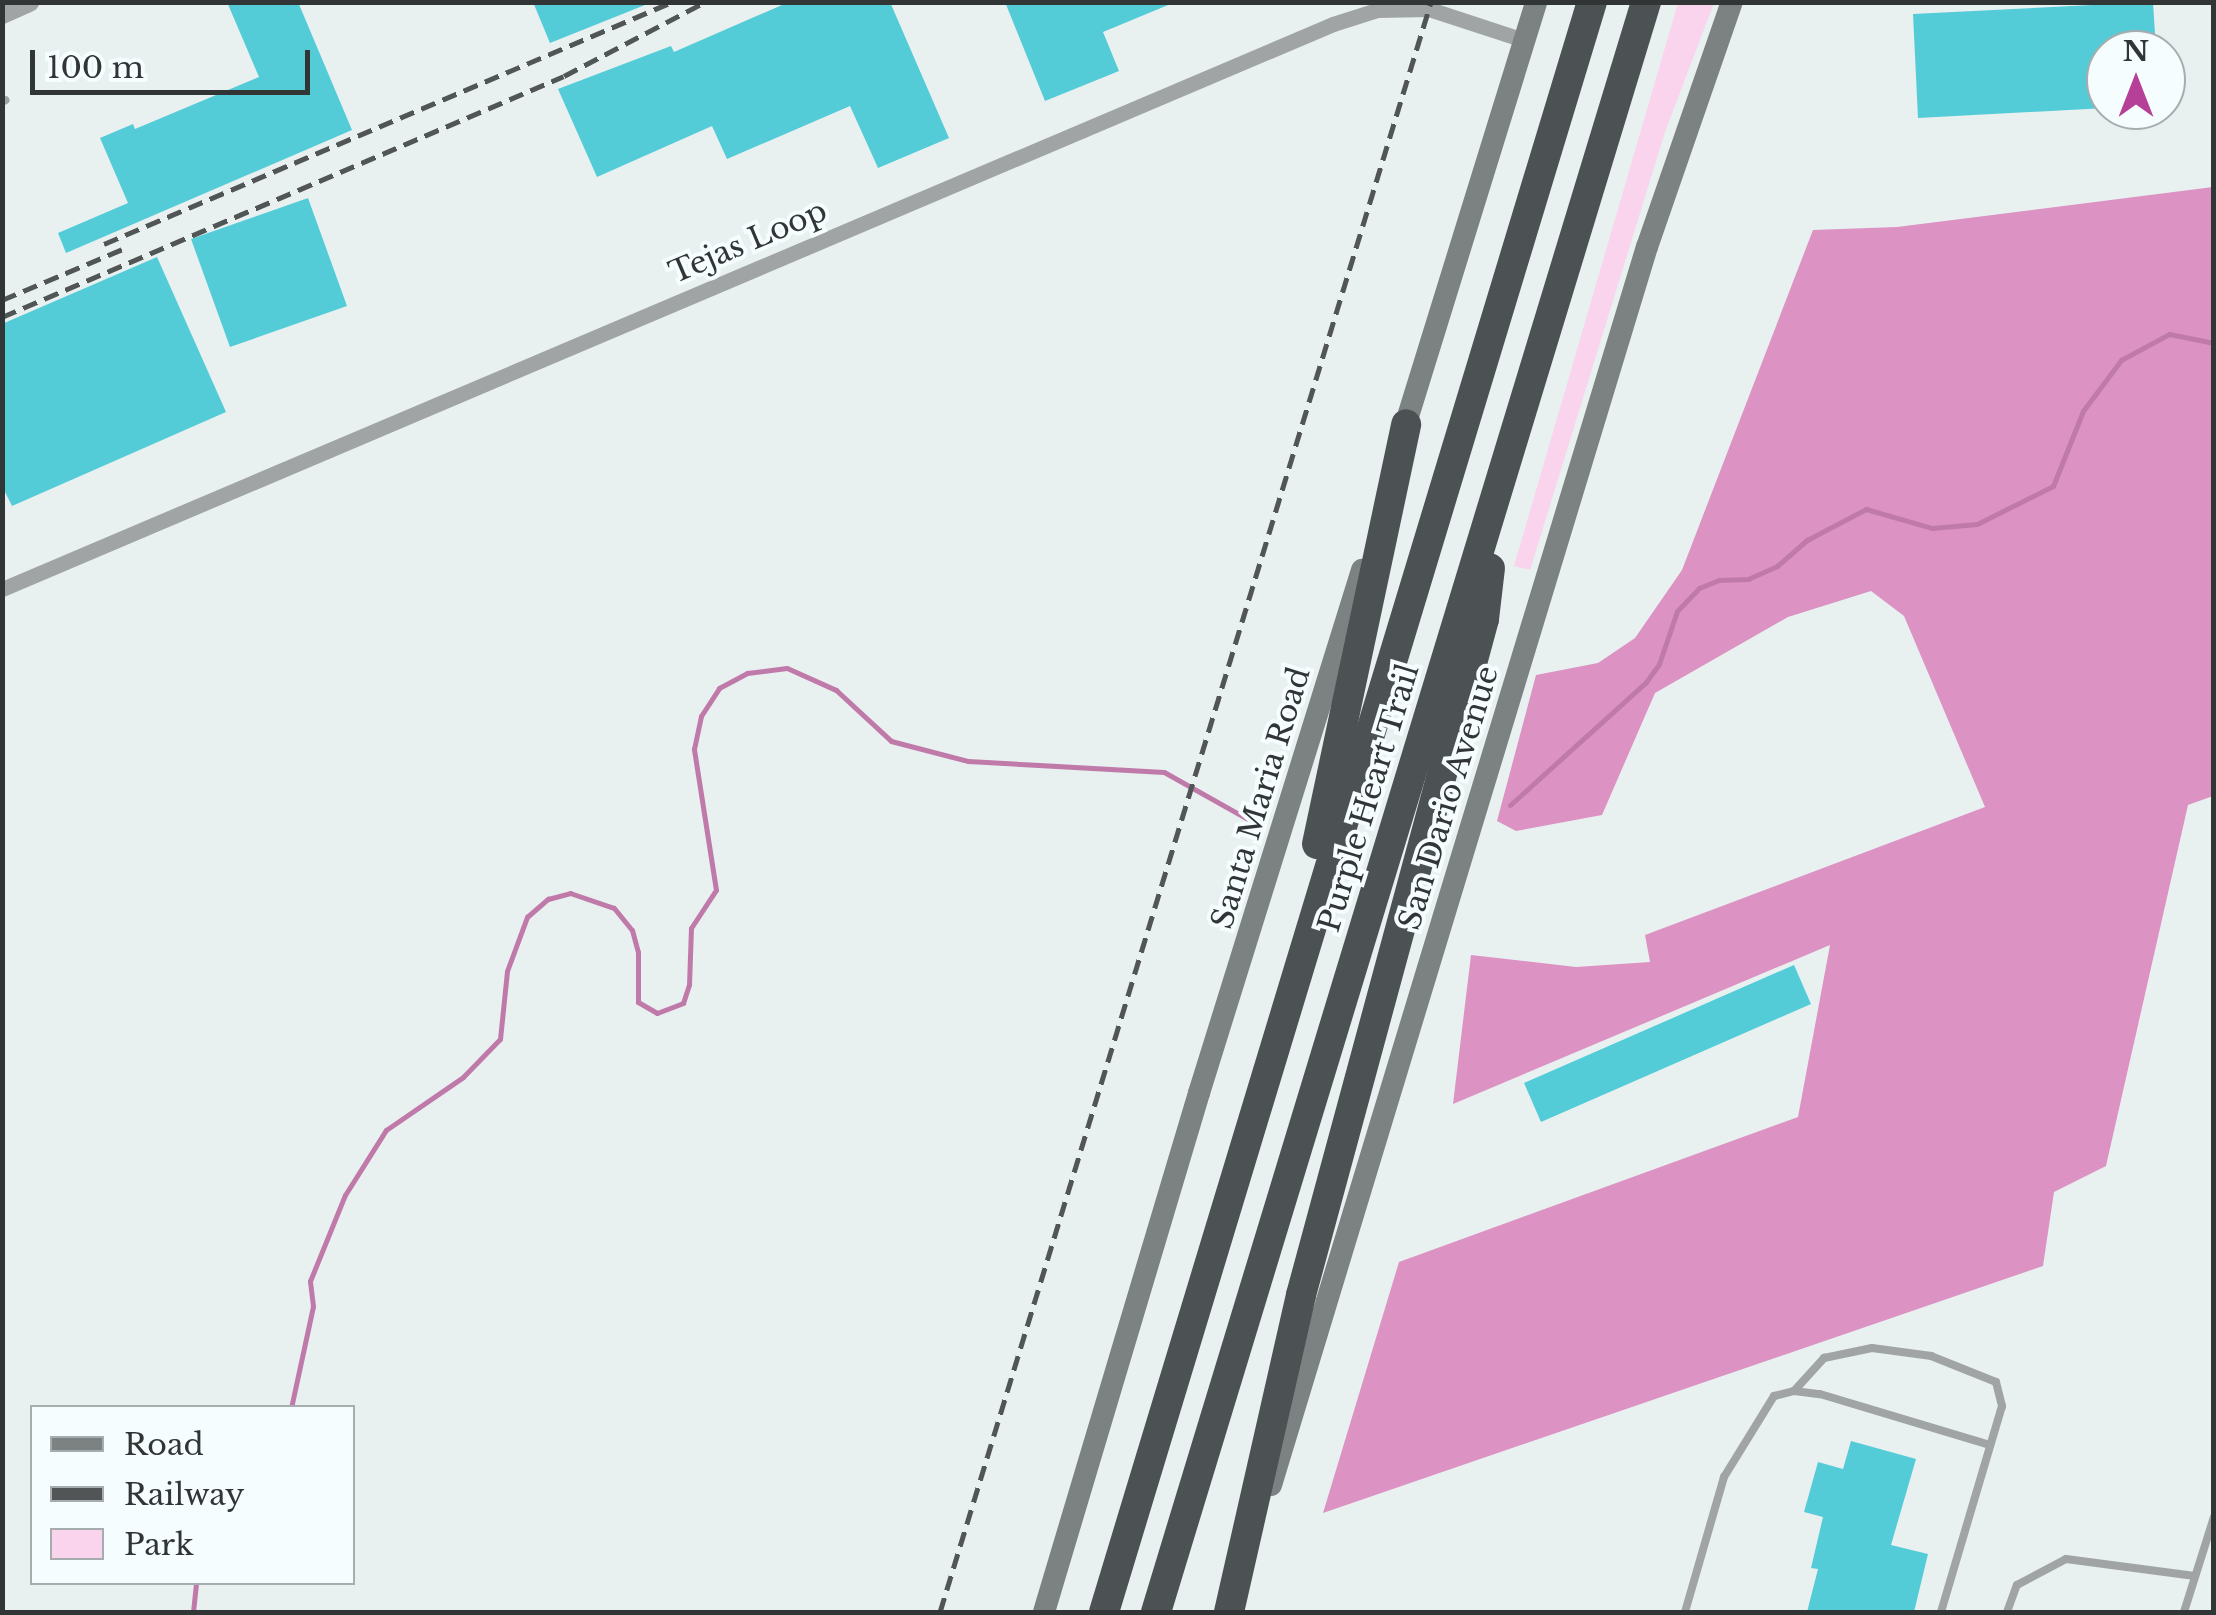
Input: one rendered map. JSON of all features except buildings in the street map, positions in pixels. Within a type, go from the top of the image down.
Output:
[{"type":"highway","name":"Purple Heart Trail","points":[[1104,1612],[1592,2]]},
{"type":"highway","name":"Purple Heart Trail","points":[[1156,1612],[1646,2]]},
{"type":"highway","points":[[1276,1042],[1406,424]]},
{"type":"highway","points":[[1230,1612],[1301,1295],[1484,619],[1499,492]]},
{"type":"main road","name":"Santa Maria Road","points":[[1044,1612],[1536,2]]},
{"type":"main road","name":"San Dario Avenue","points":[[1230,1612],[1371,1165],[1664,191],[1732,2]]},
{"type":"street","points":[[2,14],[29,2]]},
{"type":"street","name":"Tejas Loop","points":[[2,589],[1332,24],[1377,10],[1429,9],[1524,40]]},
{"type":"lane","points":[[1794,1391],[1824,1358],[1872,1348],[1931,1356],[1996,1382],[2002,1406],[1941,1612]]},
{"type":"lane","points":[[1685,1612],[1724,1478],[1774,1396],[1794,1391],[1820,1394],[1990,1444]]},
{"type":"lane","points":[[2184,1612],[2214,1517]]},
{"type":"lane","points":[[2006,1612],[2017,1585],[2066,1559],[2195,1576]]},
{"type":"green space","points":[[1678,3],[1714,3],[1665,132],[1530,570],[1514,566]]},
{"type":"shaded area","points":[[2213,187],[2213,796],[2188,805],[2106,1166],[2054,1192],[2043,1266],[1323,1513],[1399,1262],[1798,1117],[1830,945],[1453,1104],[1471,955],[1576,967],[1650,962],[1645,935],[1985,807],[1904,616],[1871,591],[1788,617],[1655,693],[1602,815],[1516,831],[1497,821],[1536,675],[1598,663],[1635,638],[1682,570],[1813,230],[1897,227]]},
{"type":"waterway","points":[[1510,805],[1646,682],[1659,664],[1677,611],[1699,588],[1719,580],[1748,579],[1777,566],[1807,540],[1866,509],[1932,528],[1977,524],[2053,486],[2083,411],[2121,360],[2169,334],[2214,343]]},
{"type":"waterway","points":[[292,1405],[313,1306],[310,1281],[345,1195],[386,1130],[463,1077],[500,1039],[507,971],[527,917],[548,899],[570,893],[614,908],[632,930],[638,952],[638,1002],[657,1013],[683,1003],[689,985],[691,928],[716,890],[694,749],[701,716],[719,688],[747,673],[787,668],[836,690],[891,741],[968,761],[1164,772],[1262,827]]},
{"type":"waterway","points":[[193,1612],[196,1585]]},
{"type":"railway","points":[[104,244],[672,2]]},
{"type":"railway","points":[[2,317],[564,76],[705,2]]},
{"type":"railway","points":[[940,1612],[1431,2]]},
{"type":"railway","points":[[2,300],[125,248]]}]
